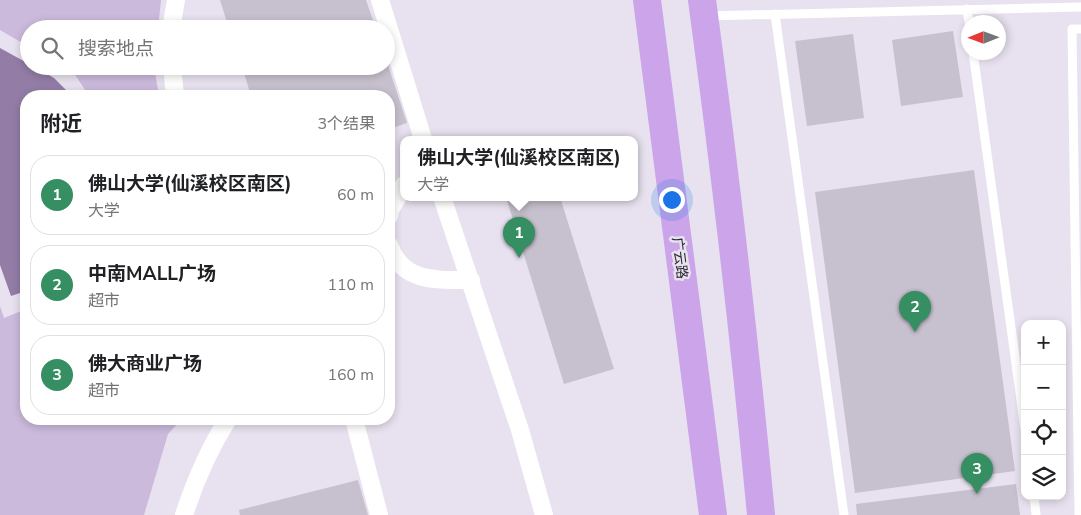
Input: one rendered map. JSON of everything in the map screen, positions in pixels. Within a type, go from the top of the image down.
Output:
[{"type":"main road","name":"广云路","points":[[647,0],[713,515]]},
{"type":"main road","points":[[703,8],[746,357],[761,515]]},
{"type":"street","points":[[173,20],[176,0]]},
{"type":"street","points":[[380,0],[386,20]]},
{"type":"street","points":[[395,48],[422,136]]},
{"type":"street","points":[[173,75],[174,90]]},
{"type":"street","points":[[443,201],[520,430],[544,515]]},
{"type":"street","points":[[395,260],[412,275],[437,280],[471,280]]},
{"type":"street","points":[[184,515],[193,487],[224,425]]},
{"type":"street","points":[[356,425],[379,515]]},
{"type":"lane","points":[[703,8],[775,14],[1081,7]]},
{"type":"lane","points":[[967,9],[968,15]]},
{"type":"lane","points":[[775,14],[844,515]]},
{"type":"lane","points":[[1079,515],[1072,29],[1081,29]]},
{"type":"lane","points":[[974,60],[1022,410]]},
{"type":"lane","points":[[1034,500],[1036,515]]},
{"type":"shaded area","points":[[0,0],[161,0],[159,20],[20,20],[20,42],[0,30]]},
{"type":"shaded area","points":[[0,48],[20,59],[20,75],[49,75],[66,90],[20,90],[20,293],[11,296],[0,265]]},
{"type":"shaded area","points":[[75,75],[156,75],[158,90],[85,90]]},
{"type":"shaded area","points":[[0,306],[4,318],[20,311],[20,425],[176,425],[168,434],[144,515],[0,515]]},
{"type":"building","points":[[220,0],[366,0],[373,20],[226,20]]},
{"type":"building","points":[[953,31],[963,97],[901,106],[892,40]]},
{"type":"building","points":[[853,34],[864,118],[807,126],[795,41]]},
{"type":"building","points":[[245,75],[391,75],[407,123],[395,127],[395,90],[249,90]]},
{"type":"building","points":[[974,170],[1015,471],[855,493],[815,192]]},
{"type":"building","points":[[507,201],[561,201],[614,369],[564,384]]},
{"type":"building","points":[[358,480],[368,515],[240,515],[239,510]]},
{"type":"building","points":[[1016,484],[1020,515],[857,515],[856,504]]},
{"type":"place","name":"佛山大学(仙溪校区南区)","points":[[519,258]]},
{"type":"place","name":"中南MALL广场","points":[[915,332]]},
{"type":"place","name":"佛大商业广场","points":[[977,494]]}]
